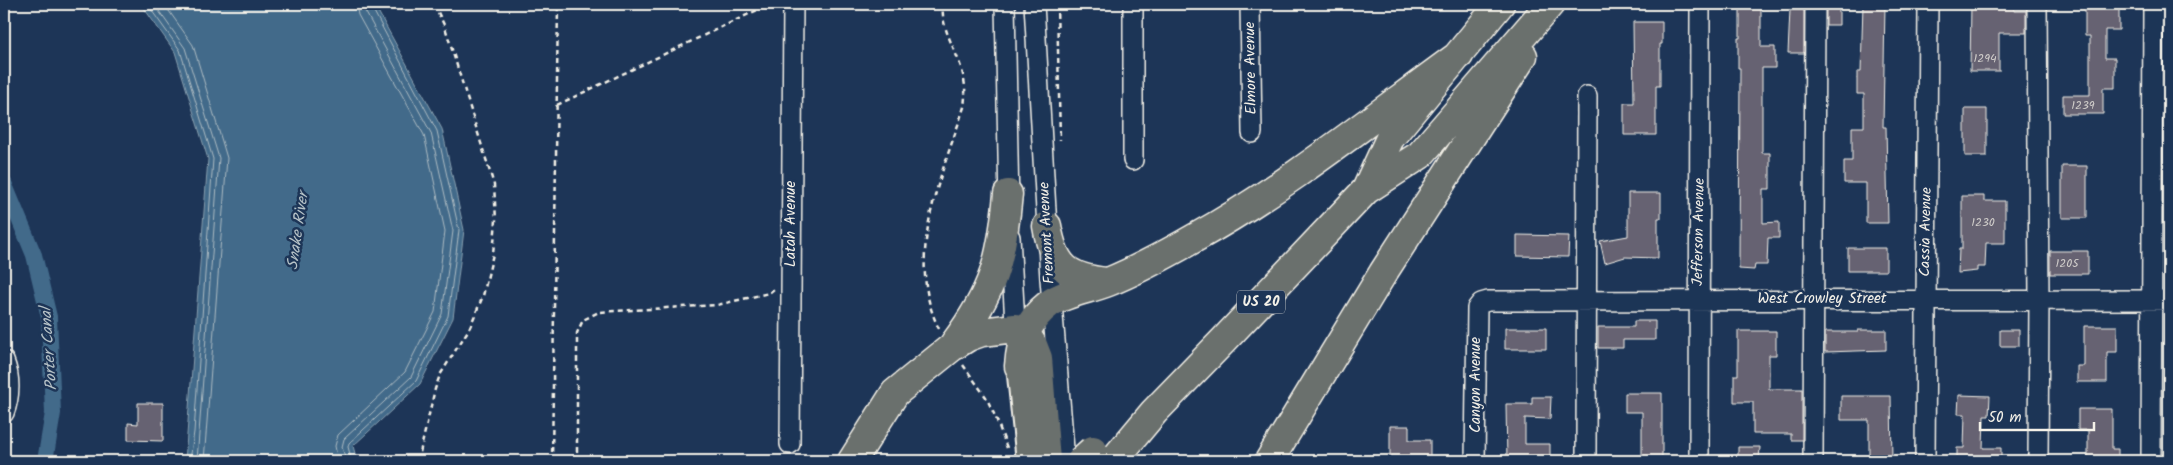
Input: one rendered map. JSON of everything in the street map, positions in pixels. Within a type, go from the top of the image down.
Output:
[{"type":"highway","name":"US 20","points":[[1366,190],[1390,138],[1500,4]]},
{"type":"highway","name":"US 20","points":[[1096,458],[1154,412],[1366,190],[1420,155],[1550,4]]},
{"type":"highway","points":[[1269,461],[1383,273],[1556,4]]},
{"type":"highway","points":[[852,461],[895,393],[951,347],[968,337],[982,332],[1020,331],[1051,302],[1136,270],[1195,238],[1312,164],[1459,54]]},
{"type":"highway","points":[[951,347],[974,318],[996,271],[1004,239],[1008,194]]},
{"type":"highway","points":[[1047,226],[1050,246],[1065,270],[1088,280],[1107,282]]},
{"type":"highway","points":[[1019,366],[1020,331]]},
{"type":"highway","points":[[1020,331],[1034,345],[1038,358],[1046,461]]},
{"type":"main road","points":[[1018,457],[1019,366]]},
{"type":"street","name":"Latah Avenue","points":[[790,444],[793,4]]},
{"type":"street","points":[[1005,4],[1008,194],[1020,331]]},
{"type":"street","name":"Fremont Avenue","points":[[1034,4],[1051,302],[1065,461]]},
{"type":"street","points":[[1133,4],[1133,160]]},
{"type":"street","name":"Elmore Avenue","points":[[1250,4],[1252,133]]},
{"type":"street","name":"Jefferson Avenue","points":[[1699,461],[1700,4]]},
{"type":"street","points":[[1813,461],[1815,4]]},
{"type":"street","name":"Cassia Avenue","points":[[1925,461],[1928,4]]},
{"type":"street","points":[[2037,4],[2038,461]]},
{"type":"street","points":[[2152,461],[2160,300],[2153,4]]},
{"type":"street","points":[[1586,461],[1587,96]]},
{"type":"street","name":"West Crowley Street","points":[[1476,308],[1481,303],[1488,301],[1699,299],[2160,300]]},
{"type":"street","name":"Canyon Avenue","points":[[1475,461],[1476,308]]},
{"type":"street","points":[[4,361],[7,368],[9,398],[4,413]]},
{"type":"path","points":[[418,461],[440,375],[469,329],[483,296],[493,254],[496,220],[494,185],[445,27],[434,4]]},
{"type":"path","points":[[552,461],[558,4]]},
{"type":"path","points":[[557,105],[770,4]]},
{"type":"path","points":[[943,4],[944,29],[962,69],[965,81],[965,96],[964,107],[931,212],[925,241],[927,292],[933,316],[951,347],[986,396],[1018,457]]},
{"type":"path","points":[[1057,4],[1060,143]]},
{"type":"path","points":[[577,461],[577,333],[583,320],[599,312],[717,305],[770,293],[791,270]]},
{"type":"water","name":"Snake River","points":[[141,4],[374,4],[442,129],[464,230],[453,318],[420,384],[353,446],[357,461],[185,461],[208,159],[175,52]]},
{"type":"building","points":[[1740,4],[1761,4],[1761,47],[1775,47],[1775,68],[1762,68],[1762,153],[1770,153],[1770,189],[1763,189],[1763,223],[1779,222],[1779,238],[1768,238],[1767,265],[1755,265],[1754,270],[1739,269],[1740,68],[1738,68],[1738,38],[1740,38]]},
{"type":"building","points":[[1863,4],[1885,4],[1883,127],[1886,127],[1888,223],[1866,223],[1866,183],[1844,183],[1844,161],[1852,161],[1852,127],[1864,127],[1864,94],[1857,94],[1857,72],[1861,72]]},
{"type":"building","points":[[2014,4],[2014,11],[2026,11],[2026,33],[1999,33],[1999,71],[1970,71],[1971,5]]},
{"type":"building","points":[[1826,8],[1839,8],[1839,25],[1826,25]]},
{"type":"building","points":[[2085,8],[2119,8],[2119,30],[2105,30],[2105,58],[2115,58],[2115,88],[2103,88],[2103,114],[2063,114],[2063,95],[2090,95],[2090,36],[2085,36]]},
{"type":"building","points":[[1790,10],[1804,10],[1804,53],[1788,53]]},
{"type":"building","points":[[1633,22],[1662,22],[1660,86],[1656,86],[1656,135],[1624,135],[1624,103],[1634,103]]},
{"type":"building","points":[[1965,109],[1987,109],[1987,156],[1965,156]]},
{"type":"building","points":[[2062,166],[2087,166],[2087,218],[2062,218]]},
{"type":"building","points":[[1628,193],[1661,193],[1661,218],[1658,218],[1658,258],[1625,257],[1605,263],[1600,241],[1628,236]]},
{"type":"building","points":[[1962,196],[1984,196],[1984,201],[2005,201],[2005,243],[1986,243],[1985,267],[1977,267],[1977,271],[1958,273],[1959,249],[1962,249]]},
{"type":"building","points":[[1517,235],[1569,236],[1568,257],[1517,256]]},
{"type":"building","points":[[1848,248],[1886,248],[1886,271],[1848,271]]},
{"type":"building","points":[[2050,251],[2088,251],[2088,274],[2050,274]]},
{"type":"building","points":[[1634,321],[1655,321],[1655,340],[1623,340],[1623,348],[1598,348],[1598,327],[1634,327]]},
{"type":"building","points":[[2084,326],[2117,326],[2117,352],[2107,352],[2107,382],[2077,382],[2077,366],[2084,366]]},
{"type":"building","points":[[1505,328],[1546,328],[1546,349],[1505,349]]},
{"type":"building","points":[[1858,330],[1886,330],[1886,350],[1825,352],[1825,332],[1858,332]]},
{"type":"building","points":[[2000,330],[2019,330],[2019,346],[2000,346]]},
{"type":"building","points":[[1738,331],[1776,331],[1776,355],[1769,355],[1769,389],[1802,389],[1802,440],[1791,440],[1791,434],[1753,434],[1753,402],[1734,402],[1734,375],[1738,375]]},
{"type":"building","points":[[1625,393],[1662,393],[1662,461],[1642,461],[1642,412],[1625,412]]},
{"type":"building","points":[[1959,395],[1990,396],[1989,416],[1984,416],[1983,448],[2001,448],[2001,461],[1957,461],[1957,448],[1964,448],[1965,414],[1958,414]]},
{"type":"building","points":[[1841,396],[1891,396],[1892,461],[1869,461],[1869,420],[1841,420]]},
{"type":"building","points":[[1532,397],[1551,397],[1550,419],[1525,418],[1525,444],[1550,444],[1550,456],[1529,456],[1529,461],[1507,461],[1506,404],[1532,404]]},
{"type":"building","points":[[138,403],[163,403],[163,441],[128,440],[128,423],[138,424]]},
{"type":"building","points":[[2078,409],[2112,409],[2112,449],[2118,449],[2118,461],[2088,461],[2088,430],[2078,430]]},
{"type":"building","points":[[1390,426],[1409,426],[1409,440],[1430,440],[1430,460],[1390,460]]},
{"type":"building","points":[[1738,447],[1760,447],[1759,461],[1738,461]]},
{"type":"waterway","name":"Porter Canal","points":[[4,183],[34,255],[49,317],[53,413],[45,461]]}]
